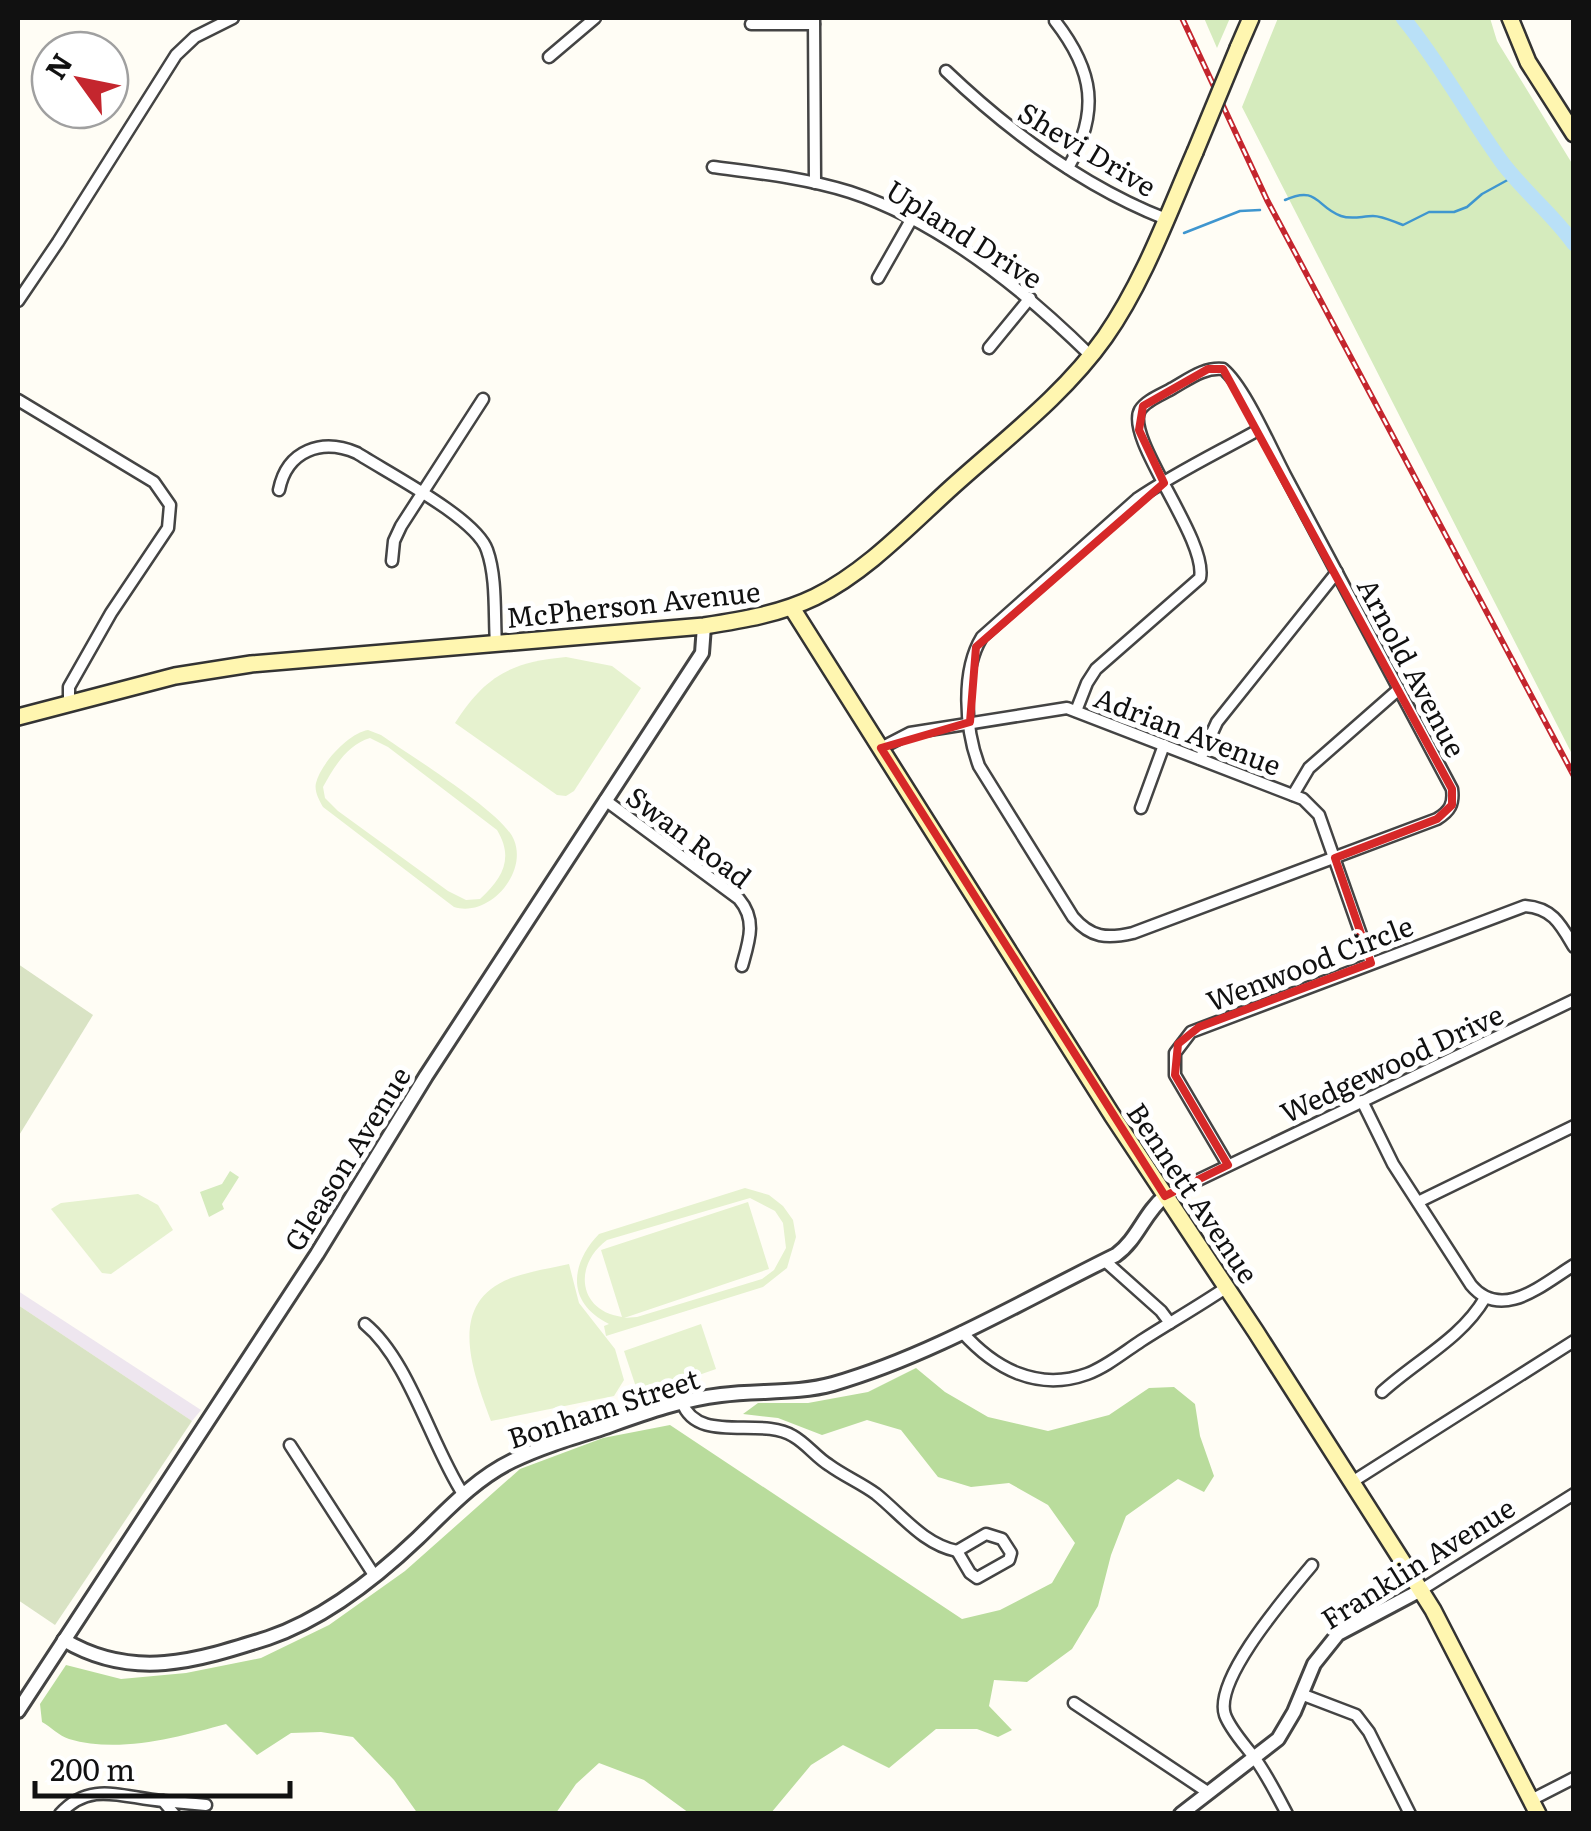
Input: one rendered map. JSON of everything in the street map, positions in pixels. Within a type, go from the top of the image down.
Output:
[{"type":"main road","name":"McPherson Avenue","points":[[18,717],[206,670],[704,626],[792,608],[821,594],[869,560],[1062,388],[1090,356],[1126,305],[1251,18]]},
{"type":"main road","points":[[1510,18],[1528,62],[1574,134]]},
{"type":"main road","name":"Bennett Avenue","points":[[792,608],[1421,1590],[1534,1807]]},
{"type":"street","points":[[18,301],[176,55],[195,37],[234,18]]},
{"type":"street","points":[[550,57],[595,18]]},
{"type":"street","points":[[751,24],[814,21],[814,183]]},
{"type":"street","points":[[1055,21],[1076,51],[1090,100],[1086,130],[1068,168]]},
{"type":"street","name":"Shevi Drive","points":[[946,72],[1000,121],[1068,168],[1166,219]]},
{"type":"street","name":"Upland Drive","points":[[713,168],[814,183],[857,195],[911,220],[1030,298],[1090,356]]},
{"type":"street","points":[[878,278],[911,220]]},
{"type":"street","points":[[989,348],[1030,298]]},
{"type":"street","points":[[1076,710],[1086,683],[1096,670],[1200,578],[1202,562],[1139,430],[1137,419],[1143,406],[1208,369],[1223,370],[1230,375],[1260,428]]},
{"type":"street","points":[[392,561],[397,533],[483,398]]},
{"type":"street","points":[[18,400],[154,482],[170,505],[168,528],[68,687],[68,704]]},
{"type":"street","name":"Arnold Avenue","points":[[1260,428],[1452,788],[1452,805],[1437,820],[1111,938],[1097,936],[1072,917],[979,766],[970,722],[970,663],[982,637],[1122,510],[1164,483],[1260,428]]},
{"type":"street","points":[[279,490],[284,472],[302,452],[333,446],[357,453],[469,525],[485,544],[490,564],[496,644]]},
{"type":"street","points":[[1200,758],[1217,722],[1336,572]]},
{"type":"street","name":"Gleason Avenue","points":[[18,1711],[702,653],[704,626]]},
{"type":"street","points":[[1293,795],[1308,768],[1399,689]]},
{"type":"street","name":"Adrian Avenue","points":[[882,748],[910,733],[1053,708],[1076,710],[1293,795],[1317,810],[1371,963]]},
{"type":"street","points":[[1141,808],[1164,745]]},
{"type":"street","name":"Swan Road","points":[[605,800],[747,908],[751,929],[742,966]]},
{"type":"street","name":"Wenwood Circle","points":[[1228,1165],[1174,1075],[1178,1044],[1199,1028],[1525,906],[1551,914],[1574,947]]},
{"type":"street","name":"Wedgewood Drive","points":[[1166,1196],[1574,1000]]},
{"type":"street","points":[[1362,1101],[1392,1164],[1472,1286],[1486,1298],[1498,1302],[1520,1298],[1574,1265]]},
{"type":"street","points":[[1418,1202],[1574,1126]]},
{"type":"street","name":"Bonham Street","points":[[64,1640],[107,1661],[134,1665],[223,1651],[274,1636],[306,1621],[374,1575],[463,1494],[500,1468],[534,1451],[682,1402],[830,1385],[867,1373],[962,1332],[1105,1261],[1132,1241],[1148,1212],[1166,1196]]},
{"type":"street","points":[[1105,1261],[1161,1311],[1170,1324]]},
{"type":"street","points":[[962,1332],[981,1353],[1011,1372],[1062,1379],[1090,1373],[1227,1287]]},
{"type":"street","points":[[1382,1392],[1463,1330],[1486,1298]]},
{"type":"street","points":[[365,1324],[394,1358],[463,1494]]},
{"type":"street","points":[[1352,1482],[1574,1341]]},
{"type":"street","points":[[682,1402],[686,1415],[695,1422],[724,1427],[764,1426],[791,1434],[827,1464],[875,1494],[936,1545],[957,1550],[981,1535],[990,1534],[1002,1539],[1011,1552],[1008,1560],[977,1578],[957,1550]]},
{"type":"street","points":[[290,1445],[374,1575]]},
{"type":"street","name":"Franklin Avenue","points":[[1180,1814],[1206,1791],[1255,1759],[1284,1730],[1321,1652],[1338,1634],[1421,1590],[1574,1494]]},
{"type":"street","points":[[1286,1814],[1226,1717],[1223,1703],[1226,1689],[1272,1613],[1312,1566]]},
{"type":"street","points":[[1301,1694],[1356,1714],[1410,1814]]},
{"type":"street","points":[[1074,1703],[1206,1791]]},
{"type":"street","points":[[1534,1807],[1574,1778]]},
{"type":"street","points":[[60,1814],[74,1799],[88,1793],[206,1805]]},
{"type":"street","points":[[163,1801],[174,1814]]},
{"type":"highlighted area","points":[[1208,369],[1223,369],[1452,789],[1452,805],[1437,819],[1335,858],[1371,963],[1199,1027],[1178,1044],[1175,1075],[1228,1165],[1165,1196],[881,748],[970,722],[976,647],[1164,483],[1139,430],[1143,406]]},
{"type":"shaded area","points":[[18,1291],[201,1410],[192,1421],[18,1305]]},
{"type":"green space","points":[[1204,18],[1230,18],[1217,48]]},
{"type":"green space","points":[[1278,18],[1490,18],[1497,41],[1573,165],[1573,756],[1242,107]]},
{"type":"green space","points":[[566,657],[612,666],[641,688],[574,791],[566,796],[557,795],[455,723],[477,694],[501,674],[530,663]]},
{"type":"green space","points":[[368,730],[381,735],[475,800],[507,829],[517,853],[515,866],[510,879],[492,900],[467,909],[454,907],[323,807],[316,789],[319,775],[337,750]],"holes":[[[370,738],[388,747],[497,830],[505,859],[500,875],[480,899],[466,900],[448,891],[325,798],[323,787],[327,779],[354,746]]]},
{"type":"green space","points":[[18,964],[93,1015],[18,1137]]},
{"type":"green space","points":[[230,1171],[239,1177],[222,1204],[224,1209],[209,1217],[200,1192],[222,1184]]},
{"type":"green space","points":[[745,1188],[769,1195],[783,1206],[793,1220],[796,1237],[787,1268],[763,1287],[606,1336],[604,1326],[609,1324],[585,1305],[577,1282],[582,1258],[599,1234]],"holes":[[[750,1198],[775,1211],[783,1223],[786,1248],[774,1270],[762,1279],[624,1318],[769,1269],[748,1202],[601,1250],[622,1317],[607,1313],[589,1297],[585,1274],[596,1250],[607,1240]]]},
{"type":"green space","points":[[138,1194],[158,1205],[173,1230],[111,1274],[102,1273],[51,1209],[61,1203]]},
{"type":"green space","points":[[569,1264],[579,1303],[615,1349],[624,1380],[614,1396],[491,1421],[477,1381],[469,1340],[478,1303],[492,1288],[514,1277]]},
{"type":"green space","points":[[18,1305],[192,1421],[55,1625],[18,1600]]},
{"type":"green space","points":[[701,1324],[716,1369],[639,1396],[624,1351]]},
{"type":"green space","points":[[916,1368],[945,1392],[988,1417],[1048,1431],[1109,1415],[1149,1388],[1174,1387],[1195,1404],[1200,1436],[1214,1476],[1204,1492],[1178,1479],[1126,1516],[1098,1606],[1072,1649],[1027,1682],[994,1680],[989,1706],[1012,1730],[998,1737],[977,1729],[936,1729],[889,1768],[843,1745],[811,1765],[771,1813],[689,1813],[644,1780],[599,1763],[576,1784],[556,1813],[418,1814],[394,1780],[353,1737],[291,1733],[257,1755],[226,1724],[148,1742],[108,1745],[69,1739],[42,1722],[40,1704],[66,1665],[121,1679],[186,1673],[261,1658],[329,1625],[405,1571],[520,1469],[603,1438],[670,1425],[962,1619],[1000,1610],[1052,1583],[1075,1543],[1048,1505],[1009,1483],[971,1487],[938,1477],[901,1430],[867,1420],[822,1435],[778,1418],[743,1414],[758,1403],[808,1403],[868,1392]]},
{"type":"waterway","points":[[1403,18],[1501,161],[1574,244]]},
{"type":"waterway","points":[[1285,200],[1311,196],[1341,216],[1377,216],[1403,225],[1429,212],[1454,212],[1467,207],[1513,177]]},
{"type":"waterway","points":[[1184,233],[1240,211],[1260,210]]},
{"type":"railway","points":[[1182,18],[1267,200],[1574,776]]}]
